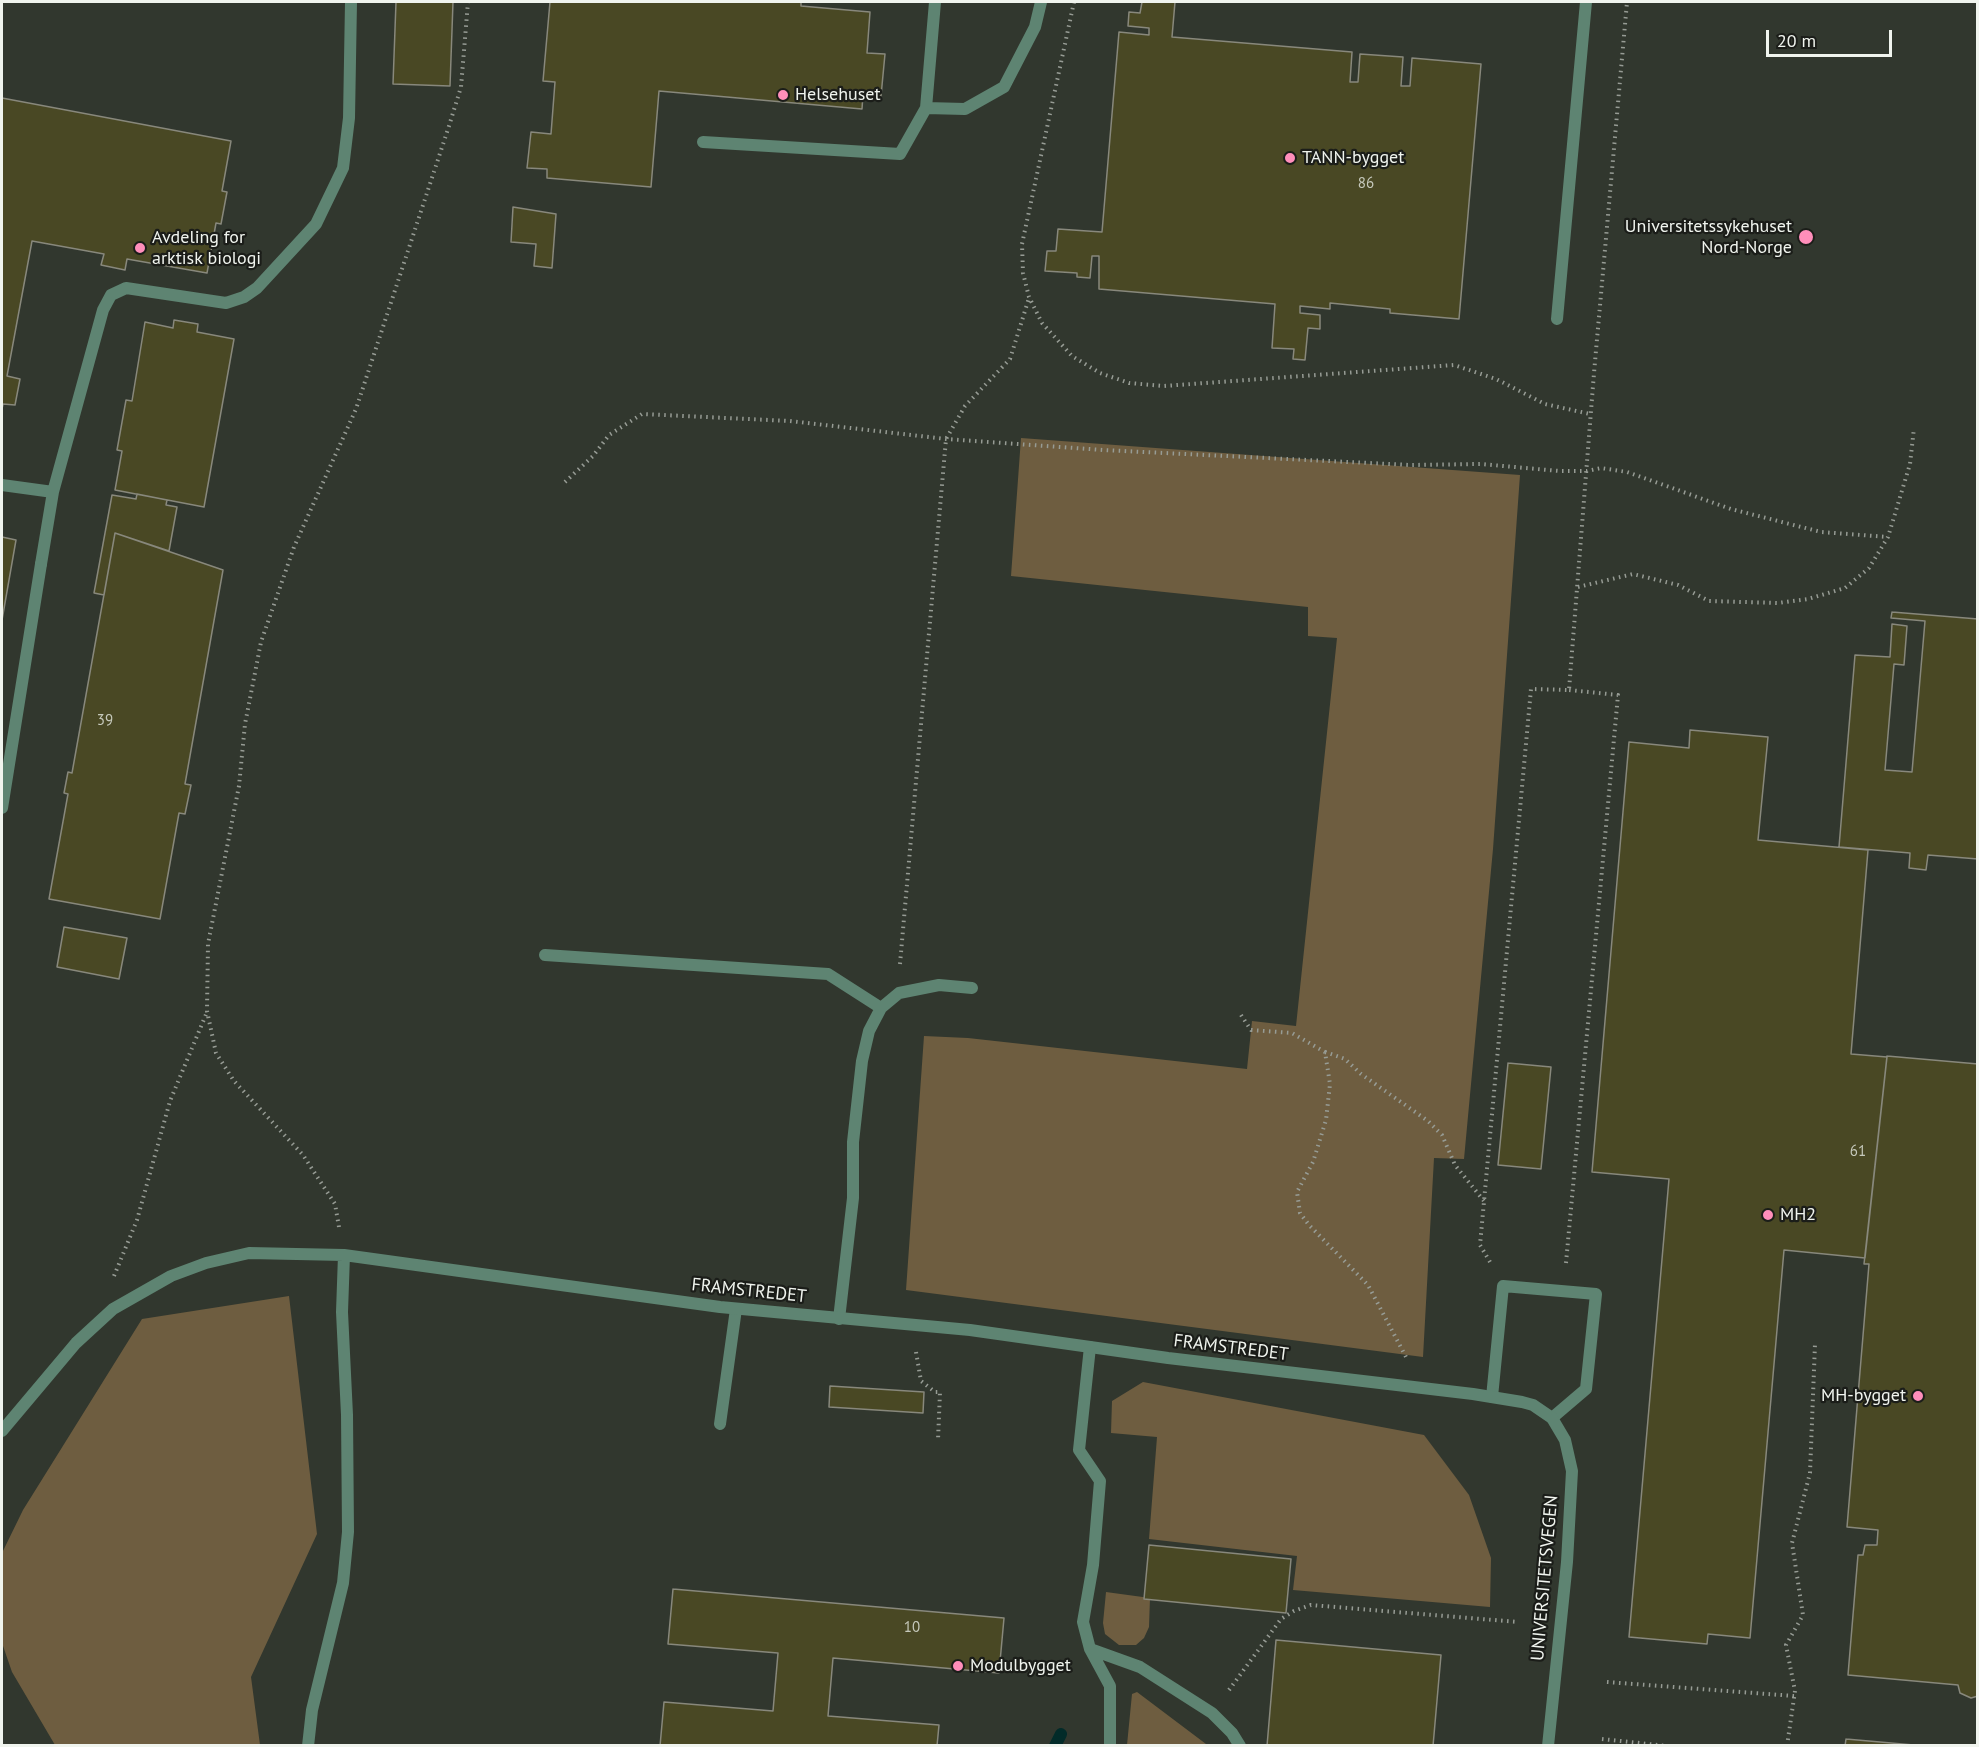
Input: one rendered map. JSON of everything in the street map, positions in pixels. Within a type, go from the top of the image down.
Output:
[{"type":"street","points":[[2,808],[53,492],[103,310],[111,295],[126,288],[226,303],[244,297],[257,288],[316,224],[343,168],[349,118],[351,2]]},
{"type":"street","points":[[704,142],[900,154],[926,108],[935,2]]},
{"type":"street","points":[[926,108],[965,109],[1004,87],[1035,27],[1041,2]]},
{"type":"street","points":[[1557,318],[1586,2]]},
{"type":"street","points":[[2,485],[53,492]]},
{"type":"street","points":[[545,954],[828,974],[881,1008]]},
{"type":"street","points":[[839,1319],[853,1198],[853,1142],[862,1061],[869,1031],[881,1008],[898,993],[939,985],[972,988]]},
{"type":"street","name":"FRAMSTREDET","points":[[2,1431],[76,1344],[113,1309],[142,1290],[206,1263],[249,1253],[344,1255],[736,1309],[917,1325],[1168,1359],[1492,1397],[1533,1405],[1552,1418]]},
{"type":"street","points":[[308,1746],[312,1710],[343,1582],[348,1532],[347,1415],[342,1312],[344,1255]]},
{"type":"street","points":[[1492,1397],[1503,1286],[1596,1294],[1586,1389],[1552,1418]]},
{"type":"street","points":[[720,1424],[736,1309]]},
{"type":"street","points":[[1090,1347],[1079,1450],[1100,1481],[1093,1565],[1083,1622],[1090,1649],[1110,1686],[1110,1746]]},
{"type":"street","name":"UNIVERSITETSVEGEN","points":[[1548,1746],[1567,1562],[1572,1471],[1565,1440],[1552,1418]]},
{"type":"street","points":[[1090,1649],[1140,1667],[1212,1713],[1232,1733],[1240,1746]]},
{"type":"path","points":[[344,1255],[335,1204],[303,1155],[258,1108],[223,1066],[212,1041],[207,1011],[208,944],[239,786],[245,724],[261,642],[294,547],[356,409],[438,160],[461,87],[468,2]]},
{"type":"path","points":[[1074,2],[1022,244],[1023,273],[1029,297],[1042,323],[1072,356],[1100,373],[1129,383],[1164,386],[1454,365],[1496,379],[1545,404],[1590,414]]},
{"type":"path","points":[[1569,690],[1590,414],[1627,2]]},
{"type":"path","points":[[898,993],[946,439],[965,406],[1010,358],[1029,297]]},
{"type":"path","points":[[565,482],[592,456],[609,435],[642,414],[790,421],[946,439],[1103,450],[1410,465],[1481,464],[1587,471],[1601,468],[1627,472],[1731,509],[1821,532],[1888,537]]},
{"type":"path","points":[[1578,587],[1632,574],[1678,585],[1709,601],[1778,603],[1808,600],[1845,588],[1869,568],[1888,537],[1910,464],[1914,428]]},
{"type":"path","points":[[1503,1286],[1480,1245],[1531,688],[1569,690],[1618,695],[1563,1292]]},
{"type":"path","points":[[110,1285],[137,1220],[170,1101],[207,1011]]},
{"type":"path","points":[[1241,1015],[1251,1030],[1292,1033],[1326,1052],[1345,1059],[1361,1074],[1428,1121],[1442,1135],[1455,1165],[1484,1201]]},
{"type":"path","points":[[1326,1052],[1330,1084],[1326,1120],[1313,1162],[1297,1192],[1300,1213],[1368,1285],[1420,1388]]},
{"type":"path","points":[[917,1325],[916,1357],[921,1381],[935,1392],[940,1392],[938,1440]]},
{"type":"path","points":[[1787,1746],[1794,1696],[1786,1646],[1803,1615],[1792,1543],[1810,1473],[1815,1344]]},
{"type":"path","points":[[1212,1713],[1281,1619],[1311,1605],[1518,1622]]},
{"type":"path","points":[[1607,1682],[1794,1696]]},
{"type":"path","points":[[1602,1739],[1667,1746]]},
{"type":"shaded area","points":[[1021,438],[1520,475],[1493,849],[1464,1159],[1434,1158],[1423,1357],[906,1290],[924,1036],[968,1038],[1247,1069],[1252,1021],[1296,1026],[1337,638],[1308,636],[1308,607],[1011,576]]},
{"type":"shaded area","points":[[289,1296],[317,1534],[251,1677],[260,1745],[55,1745],[12,1672],[2,1643],[2,1553],[23,1510],[142,1319]]},
{"type":"shaded area","points":[[1143,1382],[1424,1435],[1469,1495],[1491,1558],[1490,1607],[1293,1590],[1297,1556],[1149,1539],[1157,1437],[1111,1433],[1112,1401]]},
{"type":"shaded area","points":[[1106,1592],[1150,1598],[1149,1627],[1144,1638],[1136,1645],[1119,1645],[1105,1634],[1103,1623]]},
{"type":"shaded area","points":[[1137,1692],[1209,1745],[1127,1745],[1132,1694]]},
{"type":"building","points":[[396,2],[453,2],[450,86],[393,84]]},
{"type":"building","name":"Helsehuset","points":[[550,2],[801,2],[801,6],[870,12],[867,53],[885,54],[881,96],[863,94],[862,109],[659,91],[651,187],[547,178],[547,169],[527,168],[531,132],[551,134],[555,82],[543,81]]},
{"type":"building","name":"TANN-bygget","points":[[1142,2],[1175,2],[1172,37],[1352,52],[1350,82],[1358,82],[1360,54],[1403,57],[1401,86],[1410,86],[1412,58],[1481,64],[1459,319],[1390,313],[1390,309],[1330,303],[1330,309],[1300,306],[1300,313],[1320,315],[1320,329],[1308,328],[1305,360],[1293,359],[1294,349],[1272,348],[1275,304],[1099,289],[1099,256],[1092,256],[1090,278],[1077,277],[1077,273],[1045,271],[1047,251],[1056,251],[1058,229],[1102,232],[1119,32],[1149,35],[1149,28],[1128,26],[1129,12],[1140,13]]},
{"type":"building","name":"Avdeling for arktisk biologi","points":[[2,98],[231,141],[222,191],[227,192],[221,224],[216,223],[207,273],[127,259],[125,270],[101,265],[104,254],[32,241],[7,376],[20,379],[15,405],[3,404],[2,409]]},
{"type":"building","points":[[513,207],[556,214],[552,268],[534,266],[536,244],[511,242]]},
{"type":"building","name":"Avdeling for arktisk biologi","points":[[174,320],[198,324],[197,332],[234,339],[204,507],[115,490],[122,451],[117,450],[126,400],[132,401],[145,322],[173,328]]},
{"type":"building","points":[[137,494],[167,500],[166,505],[177,507],[169,551],[115,533],[104,595],[94,593],[112,495],[136,499]]},
{"type":"building","points":[[115,533],[223,570],[185,784],[191,785],[185,814],[179,813],[160,919],[49,899],[68,794],[64,793],[68,772],[72,773]]},
{"type":"building","points":[[2,537],[16,540],[2,620]]},
{"type":"building","points":[[1892,612],[1978,619],[1978,859],[1928,855],[1926,870],[1909,868],[1910,853],[1839,847],[1855,655],[1890,657],[1892,624],[1907,626],[1904,665],[1894,664],[1885,770],[1912,772],[1925,621],[1891,618]]},
{"type":"building","name":"MH2","points":[[1690,730],[1768,737],[1758,840],[1868,850],[1851,1054],[1887,1057],[1865,1258],[1784,1250],[1750,1638],[1708,1634],[1707,1644],[1629,1637],[1669,1179],[1592,1172],[1629,742],[1689,748]]},
{"type":"building","points":[[64,927],[127,938],[119,979],[57,967]]},
{"type":"building","name":"MH-bygget","points":[[1887,1056],[1978,1064],[1978,1696],[1971,1698],[1960,1693],[1958,1685],[1848,1675],[1858,1555],[1863,1555],[1865,1545],[1877,1545],[1878,1530],[1847,1527],[1869,1264],[1864,1264]]},
{"type":"building","points":[[1508,1063],[1551,1067],[1541,1169],[1498,1165]]},
{"type":"building","points":[[830,1386],[924,1392],[923,1413],[829,1407]]},
{"type":"building","points":[[1149,1545],[1291,1559],[1286,1613],[1144,1599]]},
{"type":"building","name":"Modulbygget","points":[[673,1589],[1004,1618],[999,1673],[833,1658],[828,1716],[939,1725],[937,1746],[660,1746],[664,1702],[773,1711],[778,1653],[668,1644]]},
{"type":"building","points":[[1276,1640],[1441,1655],[1433,1746],[1267,1746]]},
{"type":"building","points":[[1846,1739],[1925,1746],[1845,1746]]},
{"type":"waterway","points":[[1055,1746],[1061,1734]]},
{"type":"place","name":"Helsehuset","points":[[783,95]]},
{"type":"place","name":"TANN-bygget","points":[[1290,158]]},
{"type":"place","name":"Universitetssykehuset Nord-Norge","points":[[1806,237]]},
{"type":"place","name":"Avdeling for arktisk biologi","points":[[140,248]]},
{"type":"place","name":"MH2","points":[[1768,1215]]},
{"type":"place","name":"MH-bygget","points":[[1918,1396]]},
{"type":"place","name":"Modulbygget","points":[[958,1666]]}]
